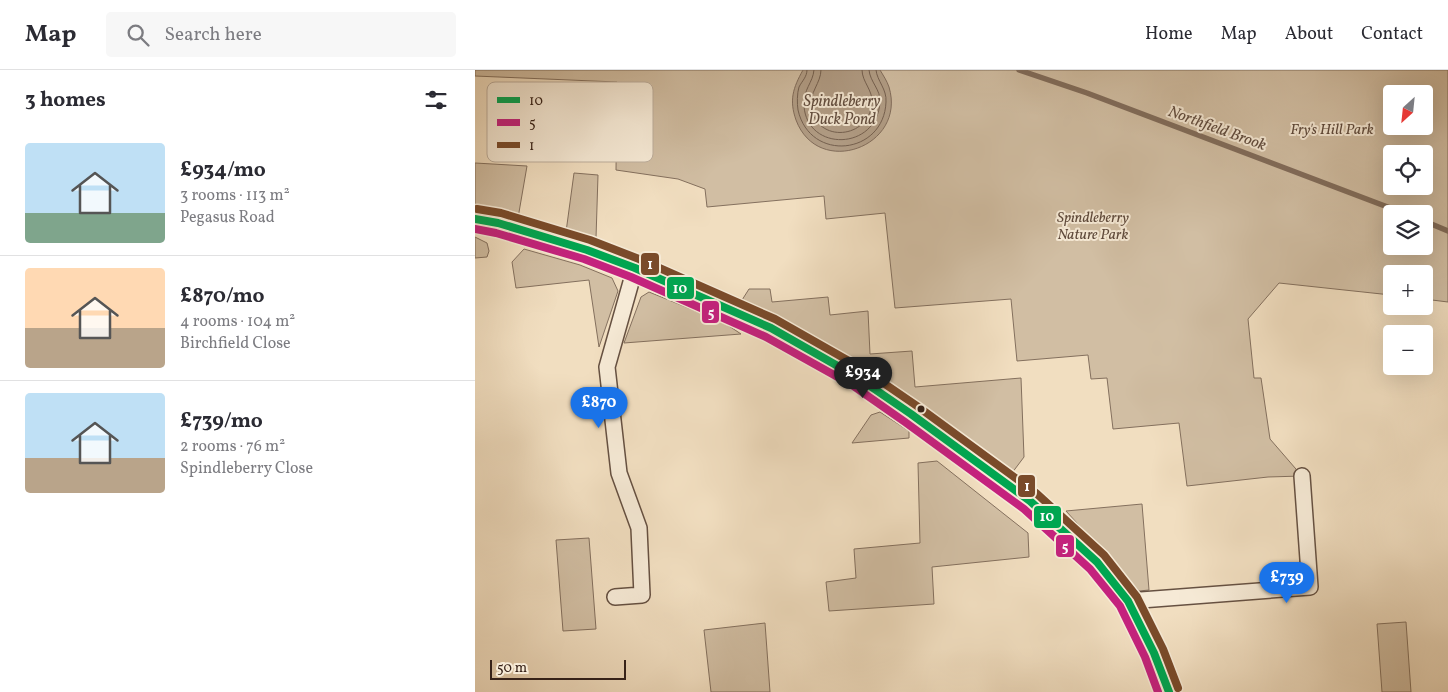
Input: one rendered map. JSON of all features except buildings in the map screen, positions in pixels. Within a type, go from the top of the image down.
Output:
[{"type":"street","points":[[475,219],[498,223],[587,250],[635,268],[771,328],[883,394],[1030,501],[1097,562],[1129,601],[1154,653],[1169,692]]},
{"type":"street","points":[[615,597],[642,596],[639,528],[619,473],[607,367],[635,268]]},
{"type":"street","points":[[1129,601],[1310,587],[1302,476]]},
{"type":"green space","name":"Spindleberry Nature Park","points":[[475,70],[1448,70],[1448,302],[1433,300],[1433,265],[1383,265],[1383,294],[1279,283],[1248,319],[1254,378],[1261,378],[1270,439],[1302,476],[1268,477],[1187,486],[1179,423],[1113,429],[1107,378],[1091,379],[1088,355],[1017,361],[1011,299],[895,308],[885,213],[826,219],[824,196],[707,207],[705,189],[678,179],[616,170],[616,162],[653,162],[653,82],[475,76]]},
{"type":"green space","points":[[475,163],[527,166],[518,218],[475,208]]},
{"type":"green space","points":[[574,173],[598,175],[596,238],[566,232]]},
{"type":"green space","points":[[475,237],[487,243],[489,251],[487,257],[475,258]]},
{"type":"green space","points":[[524,249],[580,265],[612,278],[618,291],[599,347],[589,280],[516,288],[512,262]]},
{"type":"green space","points":[[749,289],[770,289],[772,302],[828,297],[830,315],[868,311],[870,354],[912,351],[915,387],[1021,378],[1024,457],[1012,473],[910,399],[857,364],[742,300]]},
{"type":"green space","points":[[649,292],[723,322],[741,334],[624,343],[641,297]]},
{"type":"green space","points":[[880,412],[909,431],[909,438],[852,443],[871,415]]},
{"type":"green space","points":[[937,461],[1028,533],[1029,557],[932,567],[934,604],[829,611],[826,582],[856,578],[854,549],[920,543],[918,463]]},
{"type":"green space","points":[[1142,504],[1149,590],[1139,591],[1066,511]]},
{"type":"green space","points":[[589,538],[596,629],[563,631],[556,540]]},
{"type":"green space","points":[[1406,622],[1411,692],[1382,692],[1377,624]]},
{"type":"green space","points":[[765,623],[770,692],[711,692],[704,630]]},
{"type":"water","name":"Spindleberry Duck Pond","points":[[803,70],[880,70],[889,87],[891,108],[885,126],[873,139],[858,148],[840,151],[822,148],[807,138],[796,120],[793,106],[793,94]]},
{"type":"waterway","name":"Northfield Brook","points":[[1019,70],[1087,93],[1383,205]]},
{"type":"waterway","name":"Northfield Brook","points":[[1433,225],[1448,231]]},
{"type":"transit line","name":"1","points":[[477,209],[501,213],[590,240],[639,259],[775,319],[863,369],[1036,493],[1104,555],[1137,597],[1163,649],[1178,688]]},
{"type":"transit line","name":"10","points":[[475,219],[498,223],[587,250],[635,268],[771,328],[857,377],[1030,501],[1097,562],[1128,601],[1154,653],[1169,692]]},
{"type":"transit line","name":"5","points":[[475,229],[496,233],[584,259],[631,277],[766,337],[852,385],[1024,509],[1090,569],[1120,606],[1145,657],[1158,692]]},
{"type":"park label","name":"Fry's Hill Park","points":[[1332,130]]}]
